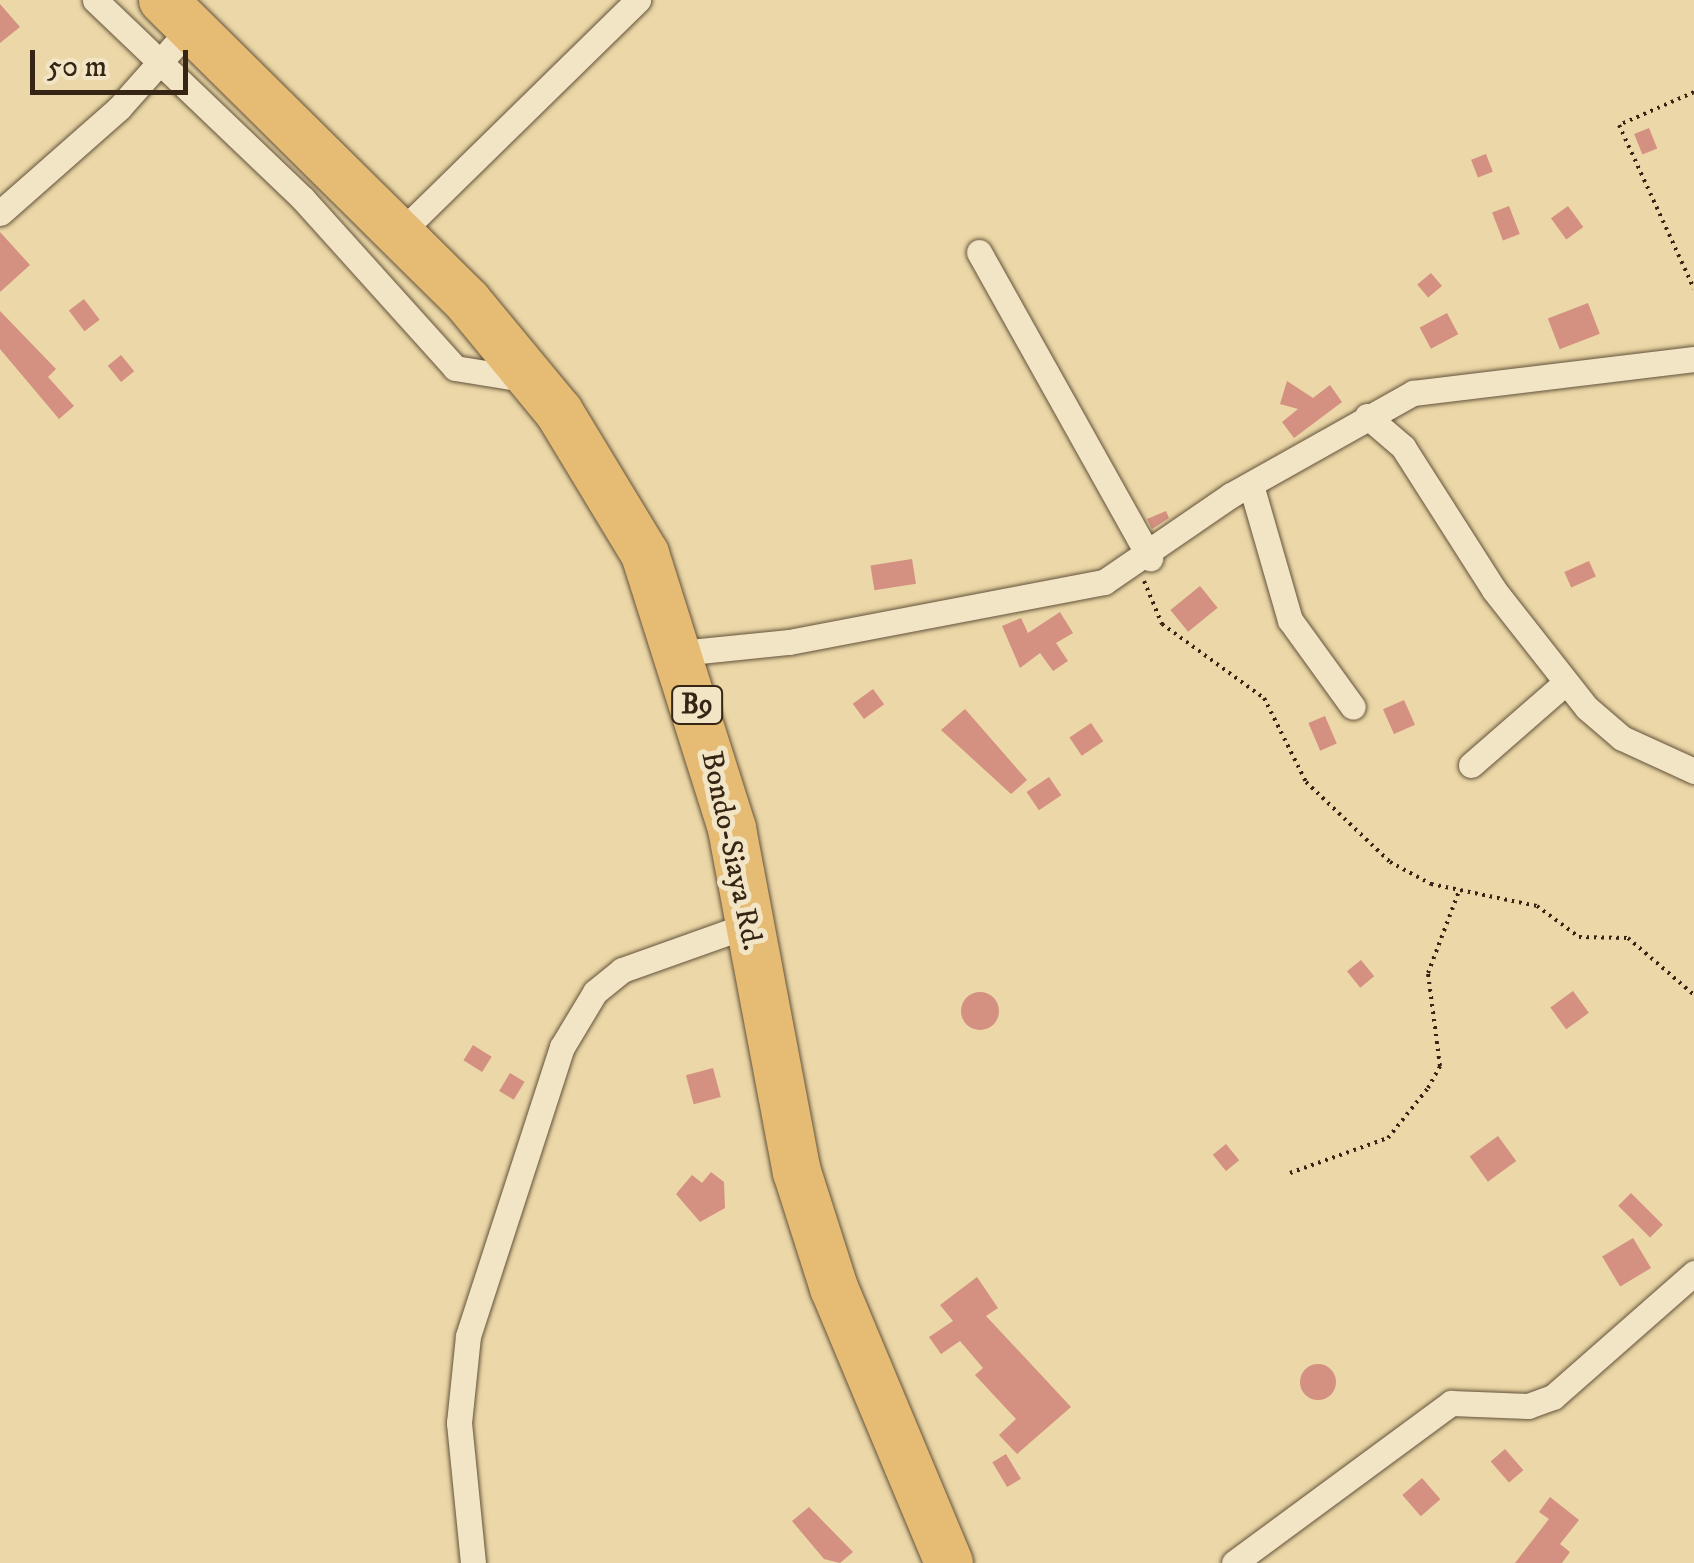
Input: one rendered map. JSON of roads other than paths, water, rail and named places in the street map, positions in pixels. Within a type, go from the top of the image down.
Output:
[{"type":"highway","name":"Bondo-Siaya Rd.","points":[[178,13],[401,232],[535,381],[621,508],[680,652],[750,924],[797,1172],[834,1288],[949,1563]]},
{"type":"street","points":[[95,0],[330,226],[454,368],[535,381]]},
{"type":"street","points":[[401,232],[638,0]]},
{"type":"street","points":[[0,214],[158,63],[178,13]]},
{"type":"street","points":[[979,252],[1143,562]]},
{"type":"street","points":[[680,652],[937,615],[1104,582],[1143,562],[1251,485],[1367,416],[1431,386],[1486,388],[1694,359]]},
{"type":"street","points":[[1367,416],[1412,460],[1565,682],[1622,738],[1694,771]]},
{"type":"street","points":[[1251,485],[1290,620],[1353,707]]},
{"type":"street","points":[[1471,765],[1565,682]]},
{"type":"street","points":[[472,1563],[460,1423],[468,1336],[562,1047],[596,992],[622,970],[750,924]]},
{"type":"street","points":[[1234,1563],[1452,1403],[1528,1406],[1553,1396],[1694,1272]]}]
